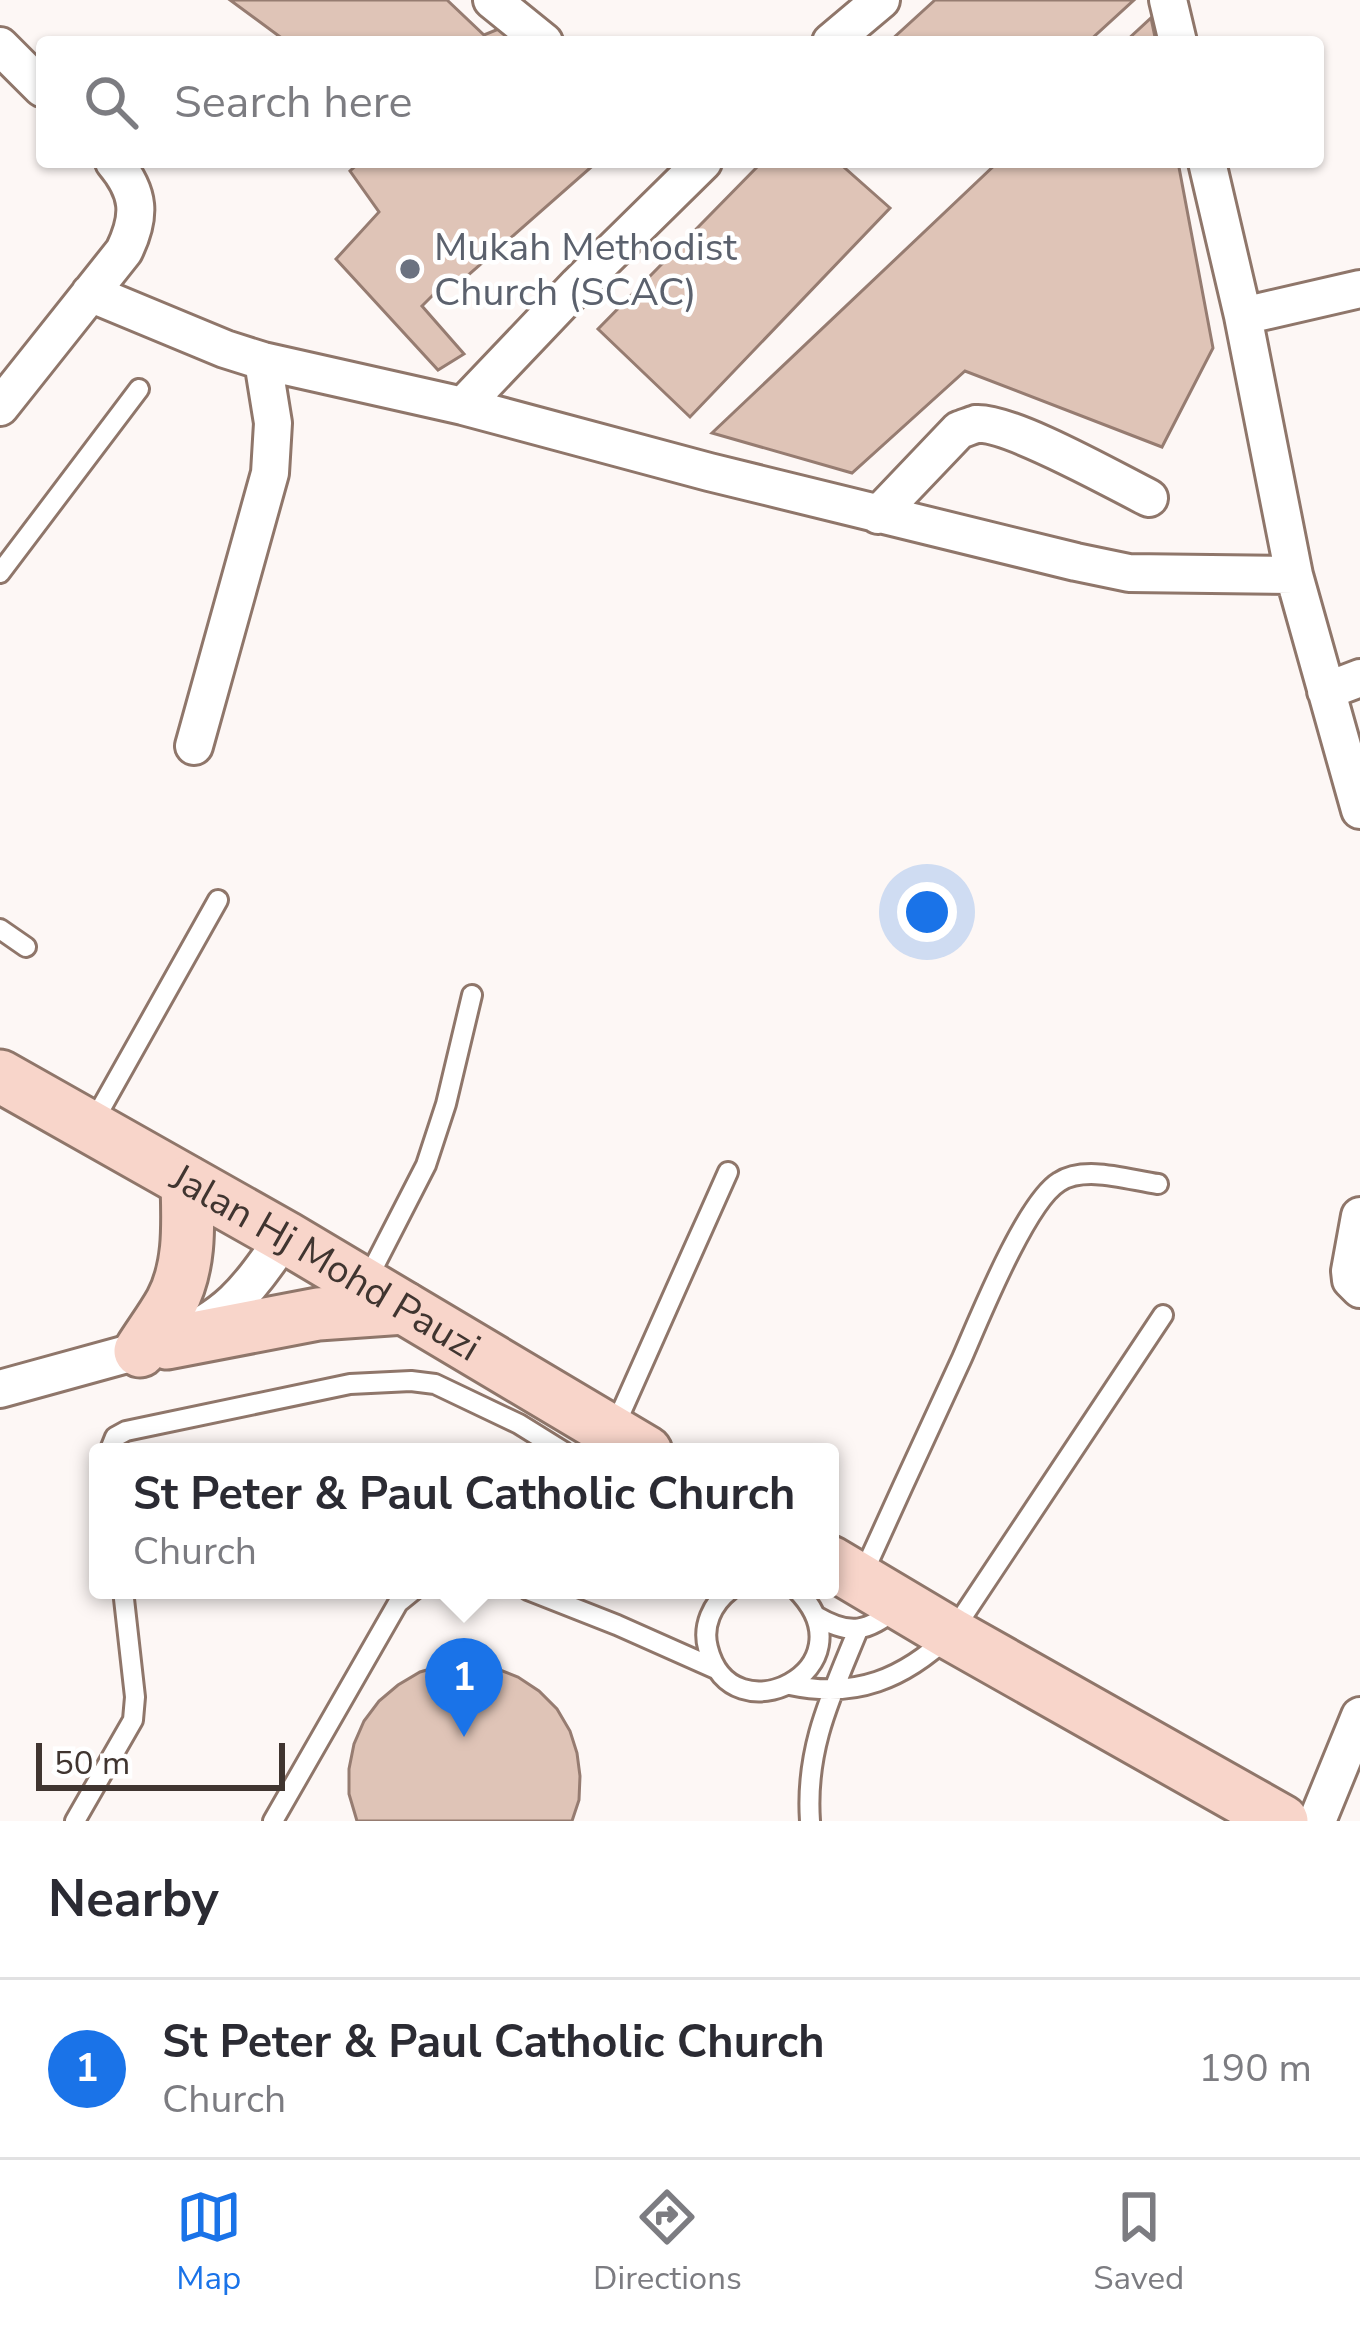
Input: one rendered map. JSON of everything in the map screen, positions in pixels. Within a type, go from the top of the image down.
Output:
[{"type":"street","points":[[492,0],[537,36]]},
{"type":"street","points":[[838,36],[881,0]]},
{"type":"street","points":[[1168,0],[1177,36]]},
{"type":"street","points":[[0,46],[36,82]]},
{"type":"street","points":[[0,407],[124,251],[135,228],[136,209],[119,168]]},
{"type":"street","points":[[463,406],[693,168]]},
{"type":"street","points":[[1208,168],[1294,574],[1343,684],[1360,810]]},
{"type":"street","points":[[1243,316],[1360,289]]},
{"type":"street","points":[[90,293],[263,361],[463,406],[878,514],[1129,573],[1294,574]]},
{"type":"street","points":[[194,746],[269,473],[273,423],[263,361]]},
{"type":"street","points":[[878,514],[958,430],[975,424],[992,425],[1048,447],[1149,499]]},
{"type":"street","name":"Jalan Hj Mohd Pauzi","points":[[0,1076],[285,1237],[629,1442]]},
{"type":"street","points":[[153,1347],[180,1279],[188,1230],[188,1182]]},
{"type":"street","points":[[1360,1216],[1350,1271],[1360,1289]]},
{"type":"street","points":[[153,1347],[190,1333],[236,1302],[285,1237]]},
{"type":"street","points":[[0,1389],[153,1347],[384,1296]]},
{"type":"street","points":[[863,1594],[951,1634],[1265,1817]]},
{"type":"street","points":[[1317,1821],[1360,1716]]},
{"type":"lane","points":[[0,573],[139,389]]},
{"type":"lane","points":[[91,1127],[218,900]]},
{"type":"lane","points":[[0,928],[26,947]]},
{"type":"lane","points":[[384,1296],[446,1104],[472,995]]},
{"type":"lane","points":[[629,1442],[728,1172]]},
{"type":"lane","points":[[810,1821],[812,1755],[863,1594],[1024,1225],[1046,1193],[1071,1177],[1158,1184]]},
{"type":"lane","points":[[790,1685],[832,1691],[866,1685],[929,1656],[951,1634],[1163,1315]]},
{"type":"lane","points":[[113,1443],[126,1431],[350,1384],[391,1380],[435,1384],[550,1443]]},
{"type":"lane","points":[[816,1616],[833,1626],[863,1594]]},
{"type":"lane","points":[[75,1821],[133,1720],[135,1697],[124,1599]]},
{"type":"lane","points":[[278,1812],[403,1599]]},
{"type":"lane","points":[[552,1599],[716,1669],[728,1681],[758,1692],[790,1685],[813,1663],[818,1648],[816,1616],[805,1599]]},
{"type":"lane","points":[[716,1669],[706,1639],[707,1623],[722,1599]]},
{"type":"building","points":[[230,0],[447,0],[484,35],[501,28],[514,36],[279,36]]},
{"type":"building","points":[[935,0],[1134,0],[1095,36],[896,36]]},
{"type":"building","points":[[1151,18],[1155,36],[1132,36]]},
{"type":"building","name":"Mukah Methodist Church (SCAC)","points":[[590,168],[457,285],[448,280],[422,306],[464,354],[438,370],[336,259],[379,212],[350,171]]},
{"type":"building","points":[[756,168],[845,168],[890,208],[690,417],[598,329]]},
{"type":"building","points":[[992,168],[1179,168],[1213,348],[1162,447],[965,371],[852,473],[712,433]]},
{"type":"building","points":[[470,1664],[518,1677],[557,1709],[577,1753],[579,1800],[572,1821],[357,1821],[349,1794],[349,1769],[364,1721],[379,1701],[420,1672]]},
{"type":"place","name":"Mukah Methodist Church (SCAC)","points":[[410,269]]},
{"type":"place","name":"St Peter & Paul Catholic Church","points":[[464,1737]]}]
